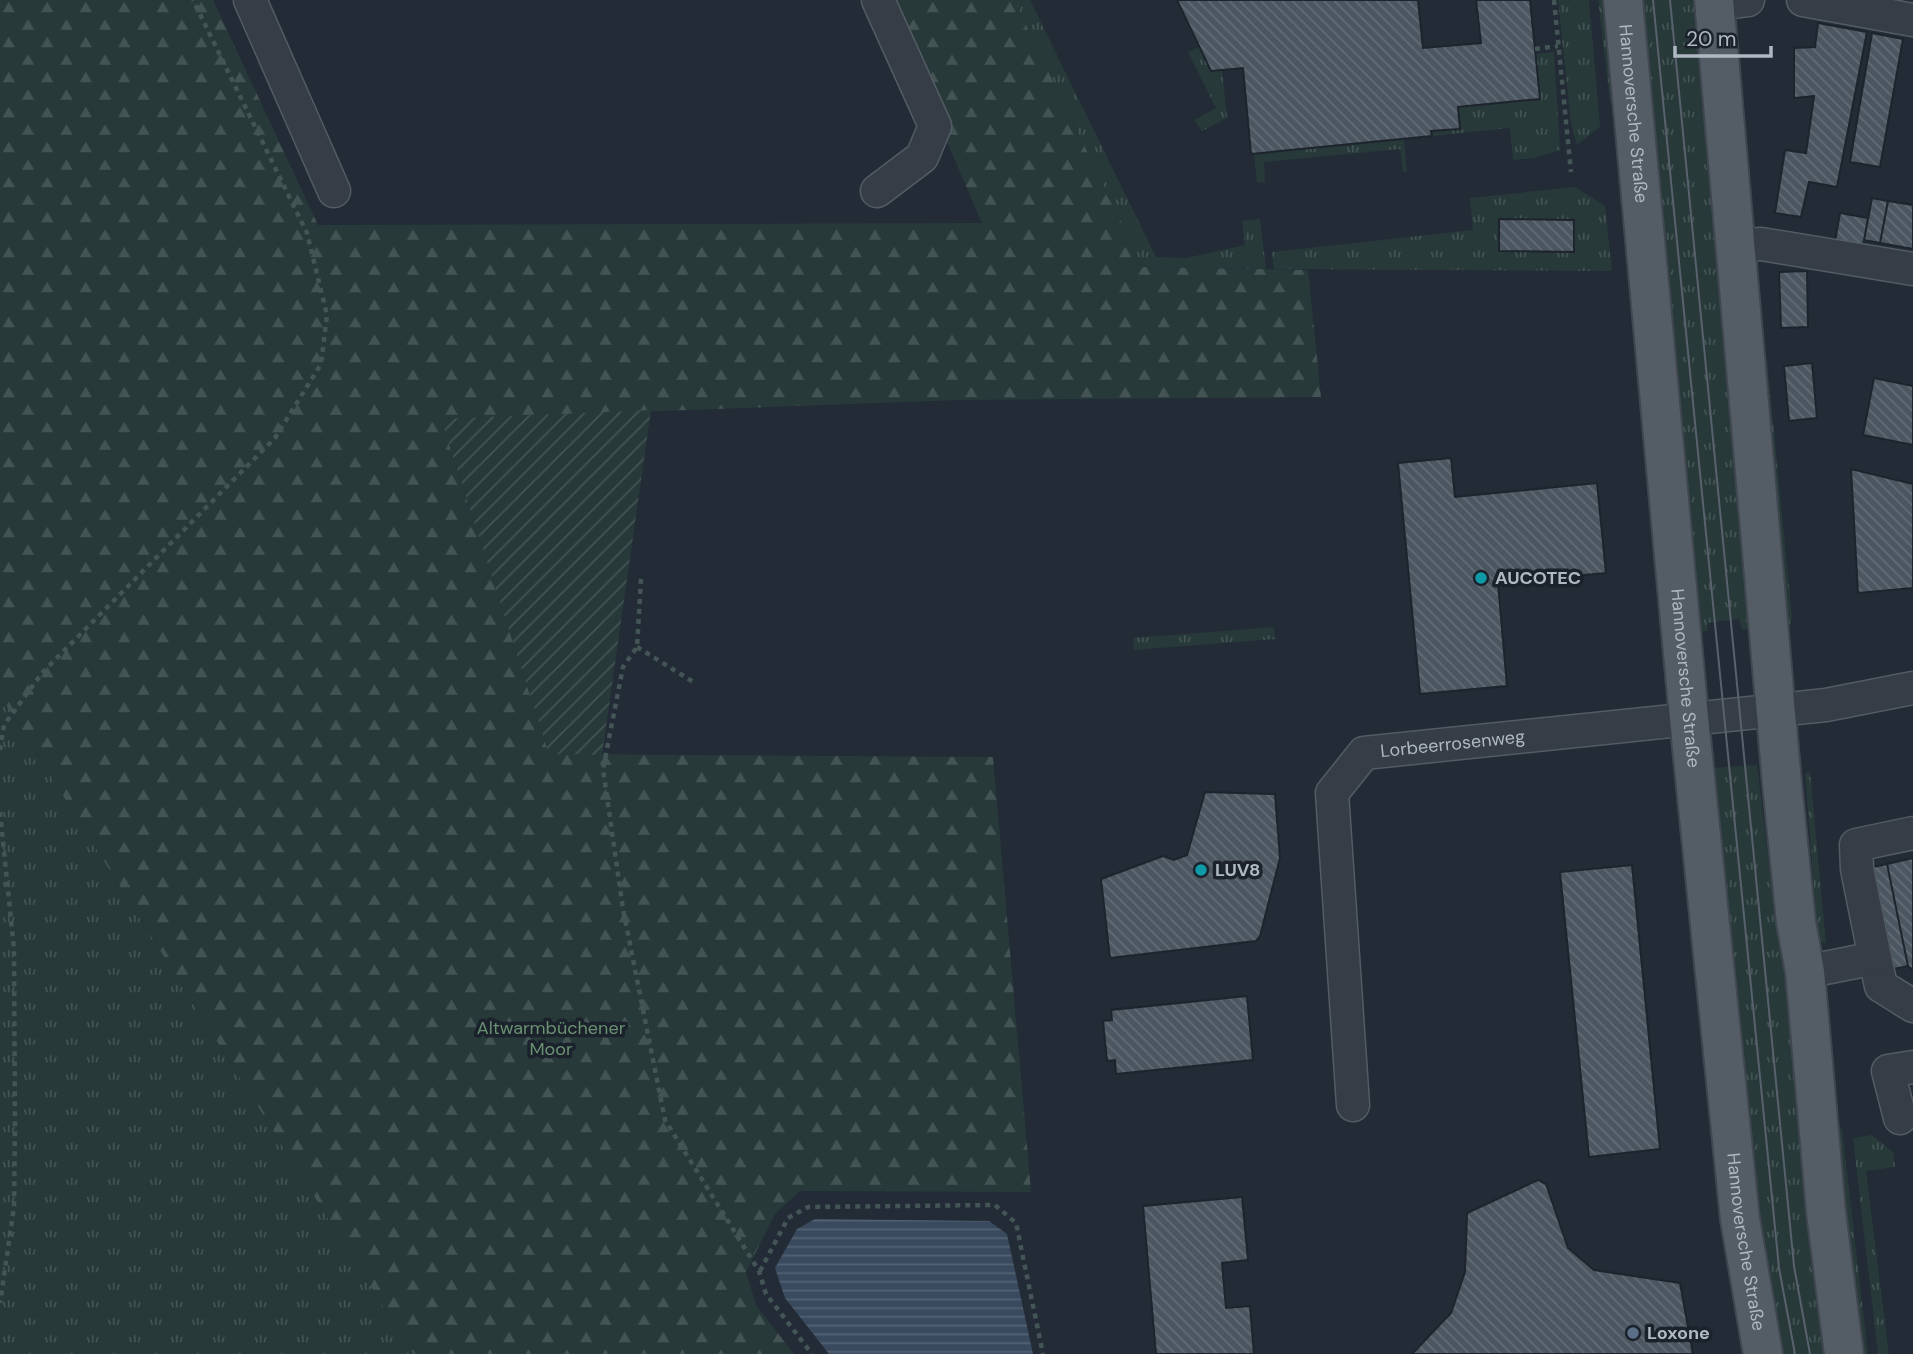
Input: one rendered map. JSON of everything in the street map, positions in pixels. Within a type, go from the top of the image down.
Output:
[{"type":"main road","name":"Hannoversche Straße","points":[[1623,0],[1689,718],[1740,1219],[1763,1354]]},
{"type":"main road","points":[[1725,1],[1736,246],[1796,922],[1805,972],[1826,1212],[1844,1354]]},
{"type":"street","points":[[250,0],[334,191]]},
{"type":"street","points":[[877,191],[922,157],[935,126],[878,0]]},
{"type":"street","points":[[1803,0],[1913,20]]},
{"type":"street","points":[[1736,246],[1761,244],[1913,270]]},
{"type":"street","name":"Lorbeerrosenweg","points":[[1353,1105],[1332,793],[1364,753],[1826,705],[1913,688]]},
{"type":"street","points":[[1913,833],[1856,845],[1857,869],[1881,986],[1913,1006]]},
{"type":"street","points":[[1805,972],[1875,958]]},
{"type":"street","points":[[1900,1118],[1888,1071],[1913,1066]]},
{"type":"path","points":[[0,750],[4,725],[41,673],[275,438],[321,364],[327,315],[307,233],[193,0]]},
{"type":"path","points":[[1554,0],[1571,172]]},
{"type":"path","points":[[1535,49],[1558,46]]},
{"type":"path","points":[[640,579],[637,647],[623,667],[603,769],[623,909],[665,1120],[759,1271],[766,1294],[812,1354]]},
{"type":"path","points":[[637,647],[695,683]]},
{"type":"path","points":[[0,812],[13,949],[15,1128],[14,1207],[0,1303]]},
{"type":"path","points":[[759,1271],[788,1218],[808,1207],[995,1205],[1016,1223],[1043,1354]]},
{"type":"green space","name":"Altwarmbüchener Moor","points":[[0,0],[213,0],[318,225],[982,223],[886,0],[1014,0],[1143,267],[1308,270],[1321,397],[959,400],[441,419],[549,754],[993,757],[1031,1192],[800,1191],[775,1214],[746,1272],[756,1305],[794,1354],[413,1354],[0,695]]},
{"type":"green space","points":[[1014,0],[1030,0],[1156,257],[1186,258],[1245,245],[1242,221],[1260,219],[1266,269],[1143,267]]},
{"type":"green space","points":[[1558,0],[1589,0],[1600,127],[1577,145],[1571,124]]},
{"type":"green space","points":[[1598,0],[1606,0],[1616,99],[1610,102]]},
{"type":"green space","points":[[1638,0],[1694,0],[1753,627],[1742,630],[1739,619],[1707,623],[1708,631],[1696,631]]},
{"type":"green space","points":[[1200,47],[1211,71],[1222,70],[1227,118],[1202,131],[1194,120],[1216,108],[1188,52]]},
{"type":"green space","points":[[1554,52],[1560,150],[1535,158],[1513,160],[1510,128],[1432,136],[1431,131],[1460,128],[1458,107],[1535,54]]},
{"type":"green space","points":[[1404,139],[1407,172],[1403,172],[1400,149],[1264,162],[1265,182],[1257,183],[1254,154]]},
{"type":"green space","points":[[1575,187],[1605,206],[1612,271],[1274,269],[1272,252],[1473,230],[1470,198]],"holes":[[[1499,219],[1574,221],[1574,252],[1499,251]]]},
{"type":"green space","points":[[1767,359],[1792,618],[1790,624],[1785,624],[1761,360]]},
{"type":"green space","points":[[651,410],[602,755],[549,754],[441,419]]},
{"type":"green space","points":[[1274,627],[1275,639],[1134,650],[1133,638]]},
{"type":"green space","points":[[0,695],[413,1354],[0,1354]]},
{"type":"green space","points":[[1757,765],[1773,898],[1788,973],[1827,1354],[1779,1354],[1767,1292],[1711,768]]},
{"type":"green space","points":[[1810,772],[1826,943],[1818,941],[1805,773]]},
{"type":"green space","points":[[1834,1127],[1842,1128],[1868,1354],[1859,1354]]},
{"type":"green space","points":[[1872,1135],[1893,1152],[1895,1167],[1866,1171],[1889,1354],[1878,1354],[1853,1138]]},
{"type":"water","points":[[815,1219],[989,1221],[1007,1234],[1033,1354],[829,1354],[785,1298],[775,1268],[797,1229]]},
{"type":"building","points":[[1177,0],[1418,0],[1423,48],[1481,43],[1476,0],[1530,0],[1540,99],[1458,107],[1460,129],[1431,131],[1432,136],[1251,154],[1243,68],[1211,71]]},
{"type":"building","points":[[1818,23],[1867,32],[1837,187],[1809,182],[1801,217],[1775,213],[1785,150],[1806,153],[1814,96],[1794,98],[1794,48],[1815,47]]},
{"type":"building","points":[[1872,33],[1903,39],[1880,167],[1850,162]]},
{"type":"building","points":[[1872,198],[1888,201],[1880,243],[1864,240]]},
{"type":"building","points":[[1888,201],[1913,205],[1913,249],[1880,243]]},
{"type":"building","points":[[1840,213],[1868,218],[1862,252],[1834,247]]},
{"type":"building","points":[[1499,219],[1574,220],[1574,252],[1499,251]]},
{"type":"building","points":[[1807,271],[1808,327],[1781,328],[1779,272]]},
{"type":"building","points":[[1812,363],[1817,418],[1789,421],[1784,366]]},
{"type":"building","points":[[1874,378],[1913,386],[1913,445],[1863,435]]},
{"type":"building","name":"AUCOTEC","points":[[1451,458],[1455,497],[1597,483],[1606,573],[1498,583],[1507,686],[1420,694],[1398,463]]},
{"type":"building","points":[[1851,469],[1913,484],[1913,588],[1858,593]]},
{"type":"building","name":"LUV8","points":[[1205,792],[1275,794],[1280,858],[1260,936],[1256,941],[1110,958],[1101,879],[1163,856],[1174,860],[1187,855]]},
{"type":"building","points":[[1913,858],[1913,970],[1908,966],[1887,864]]},
{"type":"building","points":[[1887,864],[1908,966],[1894,969],[1873,867]]},
{"type":"building","points":[[1632,865],[1660,1149],[1589,1157],[1560,872]]},
{"type":"building","points":[[1247,996],[1253,1060],[1116,1074],[1115,1060],[1107,1061],[1103,1021],[1112,1020],[1111,1010]]},
{"type":"building","points":[[1538,1180],[1546,1184],[1568,1248],[1594,1270],[1680,1283],[1693,1354],[1412,1354],[1451,1313],[1465,1272],[1467,1213]]},
{"type":"building","points":[[1242,1197],[1248,1260],[1222,1263],[1226,1308],[1250,1306],[1254,1354],[1156,1354],[1143,1206]]},
{"type":"tram line","points":[[1653,0],[1779,1268],[1795,1354]]},
{"type":"tram line","points":[[1670,0],[1794,1266],[1810,1354]]},
{"type":"place","name":"AUCOTEC","points":[[1481,578]]},
{"type":"place","name":"LUV8","points":[[1201,870]]},
{"type":"place","name":"Loxone","points":[[1633,1333]]}]
